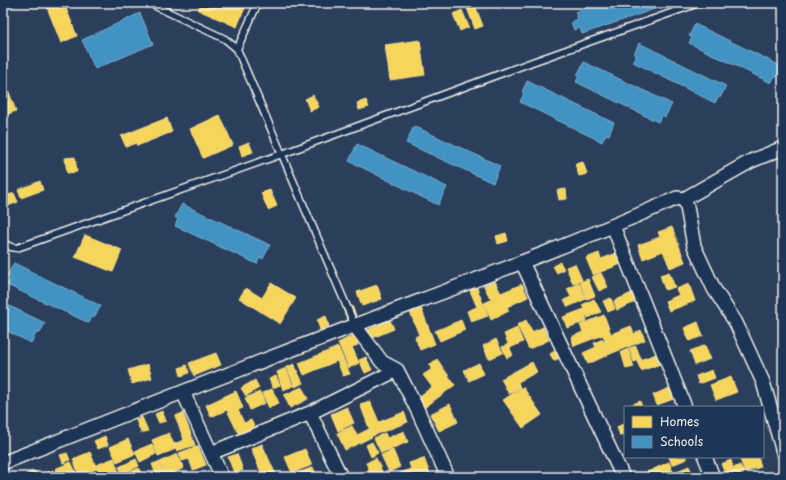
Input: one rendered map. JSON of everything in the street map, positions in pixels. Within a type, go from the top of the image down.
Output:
[{"type":"street","points":[[3,463],[183,392],[522,262],[613,226],[677,198],[684,198],[751,161],[783,148]]},
{"type":"street","points":[[684,198],[694,246],[714,289],[736,323],[763,382],[783,452]]},
{"type":"street","points":[[613,226],[684,406]]},
{"type":"street","points":[[522,262],[623,477]]},
{"type":"street","points":[[355,326],[382,362],[397,370],[417,409],[448,477]]},
{"type":"street","points":[[212,453],[310,412],[397,370]]},
{"type":"street","points":[[183,392],[222,477]]},
{"type":"street","points":[[310,412],[341,477]]},
{"type":"street","points":[[705,458],[713,477]]},
{"type":"lane","points":[[150,3],[225,39],[237,49],[355,326]]},
{"type":"lane","points":[[237,49],[258,3]]},
{"type":"lane","points":[[3,243],[17,248],[700,3]]},
{"type":"building: Homes","points":[[51,3],[64,3],[77,36],[61,43],[46,5]]},
{"type":"building: Homes","points":[[201,3],[247,3],[237,27],[198,10]]},
{"type":"building: Homes","points":[[475,5],[483,26],[475,29],[467,8]]},
{"type":"building: Homes","points":[[462,10],[469,27],[460,31],[453,14]]},
{"type":"building: Homes","points":[[420,40],[425,75],[390,80],[385,45]]},
{"type":"building: Homes","points":[[3,76],[16,111],[3,116]]},
{"type":"building: Homes","points":[[313,95],[319,107],[310,111],[305,99]]},
{"type":"building: Homes","points":[[366,100],[369,107],[359,110],[357,103]]},
{"type":"building: Homes","points":[[220,115],[233,145],[203,158],[190,129]]},
{"type":"building: Homes","points":[[167,118],[172,132],[137,146],[136,143],[126,147],[121,136]]},
{"type":"building: Homes","points":[[249,142],[253,152],[242,156],[239,146]]},
{"type":"building: Homes","points":[[75,157],[77,172],[67,173],[65,158]]},
{"type":"building: Homes","points":[[583,162],[587,174],[579,176],[575,164]]},
{"type":"building: Homes","points":[[40,181],[43,190],[21,198],[18,190]]},
{"type":"building: Homes","points":[[566,189],[567,199],[559,200],[557,190]]},
{"type":"building: Homes","points":[[270,190],[277,206],[268,210],[261,193]]},
{"type":"building: Homes","points":[[14,193],[18,202],[3,208],[3,197]]},
{"type":"building: Homes","points":[[672,227],[685,262],[670,268],[663,251],[643,259],[638,245],[660,237],[658,232]]},
{"type":"building: Homes","points":[[506,233],[508,241],[498,244],[496,236]]},
{"type":"building: Homes","points":[[85,235],[122,250],[113,272],[75,257]]},
{"type":"building: Homes","points":[[599,253],[601,259],[617,253],[621,264],[593,275],[586,258]]},
{"type":"building: Homes","points":[[560,262],[564,269],[557,273],[553,266]]},
{"type":"building: Homes","points":[[575,264],[582,280],[573,284],[566,267]]},
{"type":"building: Homes","points":[[669,272],[675,287],[665,290],[660,275]]},
{"type":"building: Homes","points":[[601,273],[608,287],[599,291],[592,277]]},
{"type":"building: Homes","points":[[588,279],[595,296],[587,299],[580,282]]},
{"type":"building: Homes","points":[[495,281],[509,311],[491,320],[484,303],[491,300],[484,286]]},
{"type":"building: Homes","points":[[271,283],[296,298],[280,324],[239,298],[246,288],[262,298]]},
{"type":"building: Homes","points":[[475,283],[488,316],[471,322],[467,311],[477,307],[468,286]]},
{"type":"building: Homes","points":[[579,283],[586,299],[568,307],[564,300],[571,297],[567,289]]},
{"type":"building: Homes","points":[[522,284],[528,297],[507,307],[501,293]]},
{"type":"building: Homes","points":[[689,284],[695,301],[669,311],[665,301],[679,295],[676,289]]},
{"type":"building: Homes","points":[[377,285],[382,299],[362,306],[357,292]]},
{"type":"building: Homes","points":[[636,291],[640,300],[617,310],[614,301]]},
{"type":"building: Homes","points":[[611,298],[615,309],[608,312],[603,301]]},
{"type":"building: Homes","points":[[594,299],[601,312],[588,318],[582,305]]},
{"type":"building: Homes","points":[[352,306],[356,315],[347,319],[343,309]]},
{"type":"building: Homes","points":[[421,308],[435,344],[420,350],[415,337],[419,335],[410,312]]},
{"type":"building: Homes","points":[[584,309],[587,321],[567,328],[563,317]]},
{"type":"building: Homes","points":[[604,315],[611,334],[631,326],[634,334],[641,330],[645,340],[610,354],[603,335],[574,346],[571,337],[583,332],[580,325]]},
{"type":"building: Homes","points":[[326,316],[329,326],[320,330],[317,320]]},
{"type":"building: Homes","points":[[390,320],[394,329],[370,339],[366,331]]},
{"type":"building: Homes","points":[[461,320],[465,330],[440,341],[435,331]]},
{"type":"building: Homes","points":[[526,320],[532,332],[543,327],[549,340],[529,349],[517,325]]},
{"type":"building: Homes","points":[[698,322],[703,336],[689,341],[684,328]]},
{"type":"building: Homes","points":[[517,328],[523,342],[510,348],[504,334]]},
{"type":"building: Homes","points":[[354,335],[358,345],[352,347],[359,363],[349,368],[338,343]]},
{"type":"building: Homes","points":[[496,339],[503,353],[489,359],[483,346]]},
{"type":"building: Homes","points":[[603,339],[610,354],[588,364],[583,353],[596,347],[594,343]]},
{"type":"building: Homes","points":[[508,344],[513,355],[507,358],[502,347]]},
{"type":"building: Homes","points":[[705,345],[710,359],[695,365],[690,351]]},
{"type":"building: Homes","points":[[636,346],[641,359],[634,362],[629,348]]},
{"type":"building: Homes","points":[[338,347],[350,374],[343,376],[337,361],[304,375],[299,363]]},
{"type":"building: Homes","points":[[628,349],[634,367],[626,369],[621,352]]},
{"type":"building: Homes","points":[[556,350],[561,357],[554,361],[550,354]]},
{"type":"building: Homes","points":[[216,353],[221,365],[194,376],[189,363]]},
{"type":"building: Homes","points":[[659,353],[663,363],[641,371],[637,361]]},
{"type":"building: Homes","points":[[366,357],[372,370],[365,373],[359,360]]},
{"type":"building: Homes","points":[[437,359],[455,385],[424,408],[417,398],[432,387],[423,375],[432,369],[429,365]]},
{"type":"building: Homes","points":[[532,362],[537,372],[518,382],[520,388],[509,394],[501,379]]},
{"type":"building: Homes","points":[[479,363],[484,374],[469,381],[464,370]]},
{"type":"building: Homes","points":[[148,364],[152,378],[132,384],[128,370]]},
{"type":"building: Homes","points":[[294,364],[303,383],[295,387],[287,367]]},
{"type":"building: Homes","points":[[187,365],[189,373],[181,376],[179,368]]},
{"type":"building: Homes","points":[[286,368],[293,386],[283,390],[277,372]]},
{"type":"building: Homes","points":[[712,370],[715,378],[699,384],[696,376]]},
{"type":"building: Homes","points":[[276,376],[280,385],[273,388],[269,379]]},
{"type":"building: Homes","points":[[731,377],[737,392],[716,400],[710,385]]},
{"type":"building: Homes","points":[[255,380],[259,388],[246,396],[241,388]]},
{"type":"building: Homes","points":[[674,386],[679,397],[657,405],[653,395]]},
{"type":"building: Homes","points":[[302,387],[308,399],[290,408],[284,395]]},
{"type":"building: Homes","points":[[523,387],[542,415],[523,428],[503,400]]},
{"type":"building: Homes","points":[[272,389],[279,403],[269,408],[262,393]]},
{"type":"building: Homes","points":[[236,391],[243,408],[238,410],[244,423],[251,420],[255,428],[239,435],[227,410],[211,417],[206,405]]},
{"type":"building: Homes","points":[[260,392],[265,403],[250,410],[245,398]]},
{"type":"building: Homes","points":[[370,401],[379,422],[404,412],[408,422],[372,436],[360,404]]},
{"type":"building: Homes","points":[[640,401],[642,406],[628,406]]},
{"type":"building: Homes","points":[[450,404],[458,422],[439,431],[430,414]]},
{"type":"building: Homes","points":[[347,407],[354,423],[338,431],[331,414]]},
{"type":"building: Homes","points":[[162,411],[166,421],[159,423],[155,414]]},
{"type":"building: Homes","points":[[183,413],[195,445],[177,451],[174,444],[184,440],[175,416]]},
{"type":"building: Homes","points":[[142,417],[148,431],[141,433],[136,420]]},
{"type":"building: Homes","points":[[624,424],[624,434],[620,436],[617,427]]},
{"type":"building: Homes","points":[[352,426],[357,435],[369,429],[372,437],[345,450],[337,433]]},
{"type":"building: Homes","points":[[404,431],[408,442],[381,453],[374,438],[385,433],[387,438]]},
{"type":"building: Homes","points":[[169,433],[176,449],[158,456],[152,440]]},
{"type":"building: Homes","points":[[105,436],[108,445],[98,449],[94,441]]},
{"type":"building: Homes","points":[[128,439],[135,454],[117,462],[110,447]]},
{"type":"building: Homes","points":[[372,442],[378,453],[371,457],[366,445]]},
{"type":"building: Homes","points":[[152,444],[156,454],[140,462],[135,451]]},
{"type":"building: Homes","points":[[262,444],[277,477],[263,477],[251,449]]},
{"type":"building: Homes","points":[[198,446],[206,465],[193,470],[189,459],[182,461],[179,453]]},
{"type":"building: Homes","points":[[305,449],[312,465],[292,473],[285,457]]},
{"type":"building: Homes","points":[[393,450],[400,467],[389,472],[381,455]]},
{"type":"building: Homes","points":[[90,452],[97,469],[79,475],[73,459]]},
{"type":"building: Homes","points":[[67,453],[70,460],[63,463],[60,455]]},
{"type":"building: Homes","points":[[177,454],[184,468],[173,473],[175,477],[166,477],[160,462]]},
{"type":"building: Homes","points":[[237,454],[243,470],[234,473],[228,457]]},
{"type":"building: Homes","points":[[114,458],[119,473],[109,477],[101,477],[96,465]]},
{"type":"building: Homes","points":[[376,458],[384,476],[353,477],[369,470],[366,463]]},
{"type":"building: Homes","points":[[424,458],[431,477],[401,477],[400,473],[411,469],[409,463]]},
{"type":"building: Homes","points":[[669,458],[687,458],[687,459],[672,465]]},
{"type":"building: Homes","points":[[739,458],[758,458],[761,467],[745,472]]},
{"type":"building: Homes","points":[[136,459],[139,466],[122,474],[119,467]]},
{"type":"building: Homes","points":[[731,460],[733,468],[724,471],[721,464]]},
{"type":"building: Homes","points":[[71,462],[78,477],[59,477],[55,469]]},
{"type":"building: Homes","points":[[159,462],[165,477],[157,477],[152,464]]},
{"type":"building: Homes","points":[[669,462],[673,472],[662,477],[642,477],[641,475]]},
{"type":"building: Homes","points":[[740,465],[744,473],[736,477],[727,477],[724,472]]},
{"type":"building: Homes","points":[[689,466],[694,477],[680,477],[677,471]]},
{"type":"building: Homes","points":[[313,467],[317,477],[298,477],[296,474]]},
{"type":"building: Homes","points":[[139,468],[142,477],[123,477],[122,475]]},
{"type":"building: Homes","points":[[53,470],[56,477],[39,477]]},
{"type":"building: Homes","points":[[35,471],[38,477],[27,477],[26,474]]},
{"type":"building: Schools","points":[[3,3],[15,3],[16,5],[3,10]]},
{"type":"building: Schools","points":[[601,3],[672,3],[582,34],[580,28],[574,30],[571,22],[578,19],[575,12]]},
{"type":"building: Schools","points":[[140,13],[153,44],[95,69],[82,40]]},
{"type":"building: Schools","points":[[695,24],[783,67],[771,83],[689,43],[692,37],[689,36]]},
{"type":"building: Schools","points":[[639,43],[726,86],[720,98],[718,97],[715,103],[633,62],[636,56],[634,54]]},
{"type":"building: Schools","points":[[584,62],[672,104],[665,117],[662,115],[658,122],[576,82],[579,76],[577,75]]},
{"type":"building: Schools","points":[[527,81],[614,123],[609,135],[606,134],[602,142],[520,102],[524,93],[522,92]]},
{"type":"building: Schools","points":[[414,126],[500,166],[493,183],[406,143]]},
{"type":"building: Schools","points":[[357,144],[447,187],[438,205],[349,161]]},
{"type":"building: Schools","points":[[182,204],[270,245],[263,259],[260,257],[257,264],[175,226],[178,219],[175,217]]},
{"type":"building: Schools","points":[[14,263],[101,306],[89,323],[7,285],[11,278],[7,276]]},
{"type":"building: Schools","points":[[3,303],[45,323],[40,333],[37,332],[31,343],[3,329]]}]
